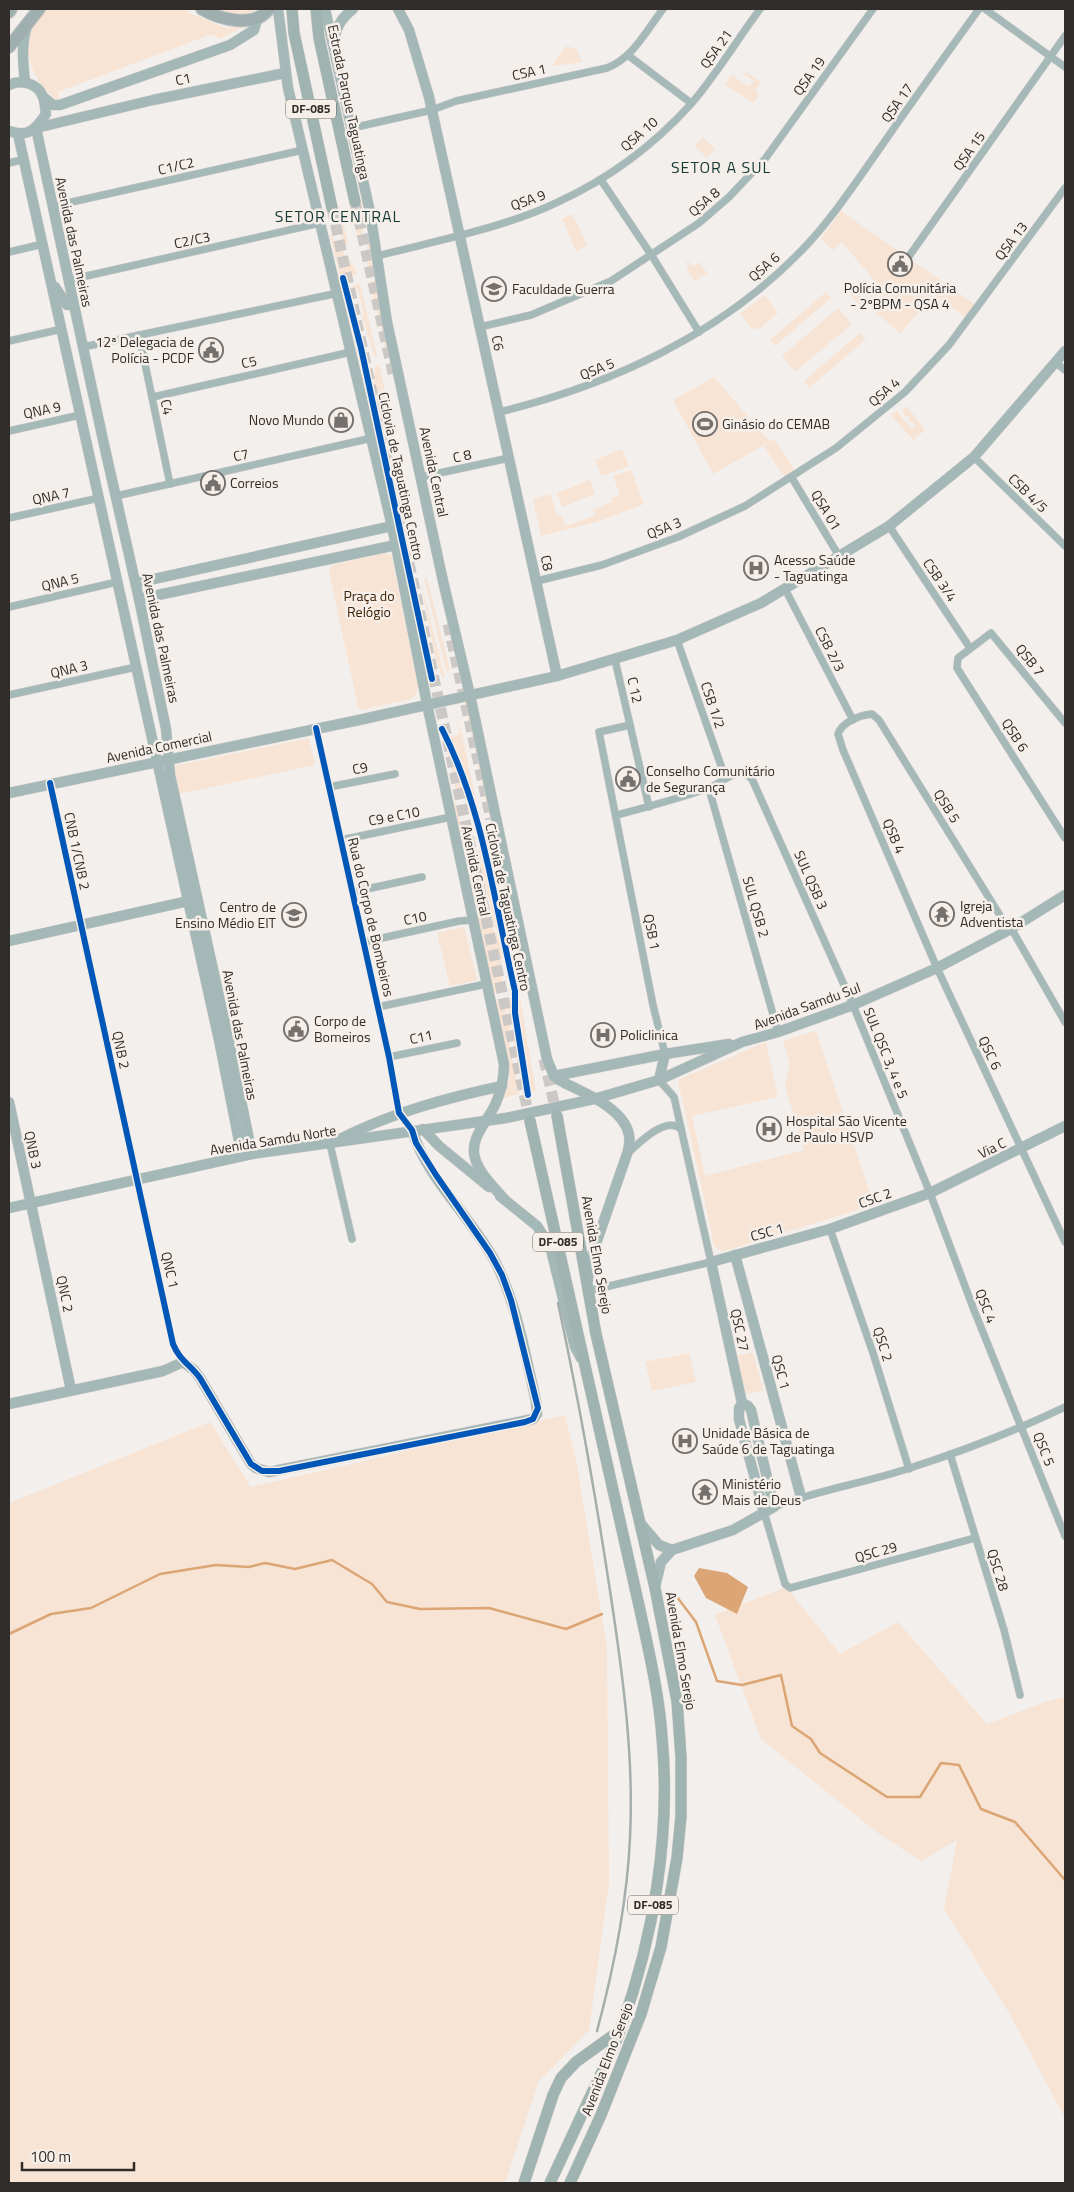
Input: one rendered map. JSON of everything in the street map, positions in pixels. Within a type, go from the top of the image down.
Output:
[{"type":"highway","points":[[9,47],[39,9]]},
{"type":"highway","points":[[202,9],[228,19],[258,18],[269,9]]},
{"type":"main road","name":"Avenida Central","points":[[278,9],[285,73],[392,526],[431,704],[472,920],[504,1064],[502,1086],[486,1122],[476,1136],[475,1158],[504,1199]]},
{"type":"main road","name":"DF-085","points":[[292,9],[294,33],[332,208]]},
{"type":"main road","name":"Estrada Parque Taguatinga","points":[[316,9],[319,38],[355,202]]},
{"type":"main road","name":"Avenida Central","points":[[325,9],[370,212],[387,322],[467,696],[547,1059],[554,1076]]},
{"type":"main road","points":[[333,47],[335,32],[343,16],[353,9]]},
{"type":"main road","points":[[400,10],[408,30],[432,110]]},
{"type":"main road","points":[[9,85],[14,82],[25,82],[37,87],[43,97],[52,105],[60,106],[230,45],[254,30],[258,18]]},
{"type":"main road","points":[[25,82],[23,59],[24,35],[27,24]]},
{"type":"main road","name":"C1","points":[[13,132],[28,133],[36,128],[153,100],[285,73]]},
{"type":"main road","points":[[36,128],[46,114],[43,97]]},
{"type":"main road","points":[[81,98],[86,116]]},
{"type":"main road","name":"C6","points":[[432,110],[509,458]]},
{"type":"main road","name":"Avenida das Palmeiras","points":[[36,128],[157,686],[167,738],[169,770],[193,900]]},
{"type":"main road","name":"Avenida das Palmeiras","points":[[13,132],[25,159],[157,762],[193,900],[224,1038],[247,1155]]},
{"type":"main road","points":[[29,178],[31,172],[38,171],[46,178]]},
{"type":"main road","points":[[51,282],[66,305],[70,305],[72,300]]},
{"type":"main road","points":[[431,704],[557,676],[677,640],[732,617],[785,589],[888,526],[974,457],[1065,351]]},
{"type":"main road","points":[[73,376],[75,371],[80,368],[89,375]]},
{"type":"main road","points":[[86,443],[90,447],[95,448],[103,440]]},
{"type":"main road","name":"C8","points":[[509,458],[557,676]]},
{"type":"main road","points":[[105,526],[106,521],[114,517],[121,520]]},
{"type":"main road","points":[[136,583],[392,526]]},
{"type":"main road","points":[[320,542],[324,560]]},
{"type":"main road","points":[[139,599],[396,545]]},
{"type":"main road","points":[[243,559],[239,565],[246,576]]},
{"type":"main road","points":[[224,563],[228,570],[227,581]]},
{"type":"main road","points":[[141,690],[150,692],[157,686]]},
{"type":"main road","name":"Avenida Comercial","points":[[9,793],[431,704]]},
{"type":"main road","name":"Avenida Samdu Sul","points":[[544,1110],[594,1099],[659,1080],[742,1042],[778,1032],[853,1005],[937,968],[1010,929],[1065,895]]},
{"type":"main road","points":[[9,941],[193,900]]},
{"type":"main road","points":[[554,1076],[665,1054],[742,1042]]},
{"type":"main road","points":[[659,1080],[665,1054]]},
{"type":"main road","points":[[554,1076],[611,1107],[624,1122],[630,1135],[627,1154],[590,1260],[588,1291]]},
{"type":"main road","points":[[330,1144],[365,1126],[399,1113],[502,1086]]},
{"type":"main road","name":"QNB 3","points":[[9,1102],[31,1203]]},
{"type":"main road","name":"Avenida Samdu Norte","points":[[9,1208],[247,1155],[330,1144],[423,1128],[486,1122],[544,1110]]},
{"type":"main road","name":"Avenida Elmo Serejo","points":[[557,1116],[596,1334],[641,1524],[677,1701],[681,1757],[681,1816],[677,1858],[661,1947],[641,2014],[601,2115],[570,2183]]},
{"type":"main road","name":"Avenida Elmo Serejo","points":[[530,1121],[562,1256],[654,1676],[662,1737],[664,1814],[658,1873],[646,1941],[621,2030],[550,2183]]},
{"type":"main road","name":"Via C","points":[[930,1193],[1065,1126]]},
{"type":"main road","points":[[423,1128],[439,1146],[537,1226],[550,1246],[575,1346],[584,1363]]},
{"type":"main road","points":[[9,1404],[163,1371],[184,1362],[200,1378],[251,1464],[256,1468],[269,1472],[533,1419],[538,1408],[511,1300],[502,1275],[490,1253],[416,1143],[412,1130]]},
{"type":"main road","name":"CSC 2","points":[[830,1229],[930,1193]]},
{"type":"main road","name":"QNC 2","points":[[31,1203],[71,1390]]},
{"type":"main road","name":"CSC 1","points":[[711,1262],[830,1229]]},
{"type":"main road","name":"QSC 1","points":[[735,1255],[801,1497]]},
{"type":"main road","name":"QSC 27","points":[[711,1262],[742,1403],[739,1408],[739,1419],[764,1512]]},
{"type":"main road","name":"QSC 27","points":[[742,1403],[751,1410],[774,1507]]},
{"type":"main road","points":[[655,1588],[661,1562],[672,1550],[733,1530],[774,1507]]},
{"type":"main road","points":[[641,1524],[659,1546],[672,1550]]},
{"type":"main road","points":[[524,2183],[553,2095],[561,2078],[576,2062],[621,2030]]},
{"type":"street","points":[[663,9],[629,56],[691,103]]},
{"type":"street","name":"QSA 21","points":[[691,103],[760,9]]},
{"type":"street","name":"QSA 19","points":[[765,159],[873,9]]},
{"type":"street","name":"QSA 17","points":[[835,211],[979,9]]},
{"type":"street","points":[[985,9],[1065,67]]},
{"type":"street","name":"QSA 15","points":[[907,259],[1065,36]]},
{"type":"street","name":"CSA 1","points":[[352,128],[432,110],[456,102],[592,73],[619,64],[629,56]]},
{"type":"street","name":"QSA 10","points":[[601,180],[642,150],[691,103]]},
{"type":"street","name":"C1/C2","points":[[54,206],[304,150]]},
{"type":"street","points":[[9,162],[25,159]]},
{"type":"street","name":"QSA 8","points":[[480,327],[531,315],[612,281],[699,223],[729,197],[765,159]]},
{"type":"street","points":[[601,180],[652,256],[698,332]]},
{"type":"street","name":"QSA 9","points":[[377,256],[523,216],[557,203],[601,180]]},
{"type":"street","name":"QSA 13","points":[[976,309],[1065,188]]},
{"type":"street","name":"QSA 6","points":[[698,332],[761,287],[802,250],[835,211]]},
{"type":"street","name":"C2/C3","points":[[69,280],[320,223]]},
{"type":"street","points":[[9,252],[43,244]]},
{"type":"street","points":[[83,347],[338,293]]},
{"type":"street","name":"QSA 4","points":[[792,478],[836,448],[905,392],[949,344],[976,309]]},
{"type":"street","points":[[9,341],[62,329]]},
{"type":"street","name":"QSA 5","points":[[499,412],[582,388],[647,360],[698,332]]},
{"type":"street","name":"C4","points":[[139,335],[170,484]]},
{"type":"street","name":"C5","points":[[153,397],[351,352]]},
{"type":"street","points":[[1056,363],[1065,370]]},
{"type":"street","name":"QNA 9","points":[[9,431],[80,415]]},
{"type":"street","name":"C7","points":[[116,496],[372,438]]},
{"type":"street","name":"CSB 4/5","points":[[974,457],[1065,546]]},
{"type":"street","name":"C 8","points":[[421,477],[509,458]]},
{"type":"street","name":"QSA 01","points":[[792,478],[839,556]]},
{"type":"street","name":"QSA 3","points":[[537,581],[602,565],[678,537],[745,506],[792,478]]},
{"type":"street","name":"QNA 7","points":[[9,518],[99,498]]},
{"type":"street","name":"CSB 3/4","points":[[888,526],[970,648]]},
{"type":"street","name":"QNA 5","points":[[9,607],[117,582]]},
{"type":"street","name":"CSB 2/3","points":[[785,589],[853,720]]},
{"type":"street","name":"QSB 7","points":[[970,648],[991,633],[1065,723]]},
{"type":"street","name":"CSB 1/2","points":[[677,640],[725,777]]},
{"type":"street","name":"QSB 6","points":[[970,648],[958,658],[957,668],[1065,838]]},
{"type":"street","name":"C 12","points":[[615,660],[649,807]]},
{"type":"street","name":"QNA 3","points":[[9,695],[136,667]]},
{"type":"street","name":"QSB 5","points":[[853,720],[872,714],[879,720],[1010,929]]},
{"type":"street","name":"QSB 4","points":[[853,720],[840,730],[839,740],[937,968]]},
{"type":"street","name":"QSB 1","points":[[630,725],[599,732],[617,815],[653,1005],[665,1054]]},
{"type":"street","name":"Rua do Corpo de Bombeiros","points":[[316,728],[389,1057],[399,1113]]},
{"type":"street","name":"SUL QSB 3","points":[[725,777],[740,773],[748,775],[756,787],[853,1005]]},
{"type":"street","name":"C9","points":[[330,787],[395,774]]},
{"type":"street","points":[[617,815],[709,789],[725,777]]},
{"type":"street","name":"CNB 1/CNB 2","points":[[50,783],[81,924]]},
{"type":"street","name":"SUL QSB 2","points":[[709,789],[778,1032]]},
{"type":"street","name":"C9 e C10","points":[[341,840],[451,817]]},
{"type":"street","points":[[353,892],[422,877]]},
{"type":"street","name":"C10","points":[[364,942],[459,921],[472,920]]},
{"type":"street","name":"QNB 2","points":[[81,924],[136,1180]]},
{"type":"street","points":[[1010,929],[1065,1022]]},
{"type":"street","name":"QSC 6","points":[[937,968],[1065,1242]]},
{"type":"street","points":[[378,1006],[486,984]]},
{"type":"street","name":"SUL QSC 3, 4 e 5","points":[[853,1005],[930,1193]]},
{"type":"street","name":"C11","points":[[389,1057],[457,1043]]},
{"type":"street","points":[[588,1291],[711,1262],[674,1097],[659,1080]]},
{"type":"street","points":[[399,1113],[412,1130]]},
{"type":"street","points":[[627,1154],[656,1130],[674,1126],[681,1129]]},
{"type":"street","points":[[330,1144],[352,1239]]},
{"type":"street","name":"QNC 1","points":[[136,1180],[174,1344],[177,1353],[184,1362]]},
{"type":"street","name":"QSC 4","points":[[930,1193],[1022,1428]]},
{"type":"street","name":"QSC 2","points":[[830,1229],[873,1353],[908,1468]]},
{"type":"street","points":[[774,1507],[801,1497],[908,1468],[950,1454],[1022,1428],[1065,1407]]},
{"type":"street","name":"QSC 5","points":[[1022,1428],[1065,1536]]},
{"type":"street","name":"QSC 28","points":[[950,1454],[1004,1630],[1020,1695]]},
{"type":"street","name":"QSC 29","points":[[764,1512],[785,1584],[790,1588],[975,1538]]},
{"type":"green space","points":[[42,9],[186,9],[189,13],[226,28],[245,26],[220,39],[212,34],[58,92],[60,99],[55,99],[41,84],[31,65],[29,55],[28,35],[33,21]]},
{"type":"green space","points":[[208,9],[260,9],[237,17]]},
{"type":"green space","points":[[566,46],[577,49],[582,62],[554,66],[553,64]]},
{"type":"green space","points":[[746,72],[761,82],[755,91],[759,95],[753,103],[725,84],[732,75],[749,87],[754,81],[744,74]]},
{"type":"green space","points":[[703,137],[715,149],[707,158],[695,146]]},
{"type":"green space","points":[[363,199],[365,216],[360,244],[349,203]]},
{"type":"green space","points":[[339,206],[348,242],[347,245],[325,208]]},
{"type":"green space","points":[[841,211],[976,305],[967,318],[934,295],[900,333],[866,304],[862,308],[841,283],[845,279],[865,301],[880,287],[842,242],[833,250],[821,239]]},
{"type":"green space","points":[[572,214],[588,245],[576,251],[562,219]]},
{"type":"green space","points":[[370,232],[375,267],[368,273],[365,255]]},
{"type":"green space","points":[[330,234],[355,268],[358,275],[339,274]]},
{"type":"green space","points":[[688,261],[693,267],[699,262],[707,273],[695,281],[686,269],[689,266],[686,262]]},
{"type":"green space","points":[[377,276],[390,354],[387,355],[370,282],[374,281]]},
{"type":"green space","points":[[360,283],[377,356],[375,357],[362,316],[364,315],[358,289],[354,290],[352,286]]},
{"type":"green space","points":[[826,292],[831,298],[775,346],[770,340]]},
{"type":"green space","points":[[764,295],[778,313],[758,330],[755,327],[752,329],[740,314]]},
{"type":"green space","points":[[838,308],[852,324],[795,372],[782,356]]},
{"type":"green space","points":[[860,333],[866,339],[809,388],[804,381]]},
{"type":"green space","points":[[379,365],[394,427],[392,466],[390,460],[392,441],[384,405],[374,383],[375,367]]},
{"type":"green space","points":[[372,367],[370,382],[382,408],[386,432],[381,433],[365,368]]},
{"type":"green space","points":[[714,377],[770,442],[775,439],[795,471],[785,478],[764,446],[768,443],[713,474],[673,400]]},
{"type":"green space","points":[[907,406],[925,430],[913,440],[891,415],[897,411],[911,429],[915,425],[909,422],[910,417],[905,416],[902,410]]},
{"type":"green space","points":[[622,449],[629,466],[601,476],[595,460]]},
{"type":"green space","points":[[631,470],[644,504],[597,522],[541,536],[533,499],[550,494],[557,516],[561,515],[566,526],[595,515],[593,510],[612,502],[611,498],[620,495],[613,476]]},
{"type":"green space","points":[[590,480],[595,494],[562,507],[557,493]]},
{"type":"green space","name":"Praça do Relógio","points":[[385,553],[391,555],[392,558],[418,688],[415,695],[410,699],[361,710],[358,707],[329,571],[332,565]]},
{"type":"green space","points":[[424,578],[427,578],[450,670],[446,670]]},
{"type":"green space","points":[[420,579],[445,678],[443,678],[436,660]]},
{"type":"green space","points":[[413,582],[432,666],[437,678],[433,678]]},
{"type":"green space","points":[[468,700],[490,817],[464,701]]},
{"type":"green space","points":[[456,719],[461,731],[479,819],[471,792],[449,737],[460,734]]},
{"type":"green space","points":[[443,733],[465,784],[475,817],[472,817],[467,794],[463,792],[457,794]]},
{"type":"green space","points":[[309,738],[315,765],[179,794],[174,766]]},
{"type":"green space","points":[[456,803],[467,853],[472,852],[488,903],[488,919],[499,940],[502,954],[501,973],[504,991],[494,993],[454,804]]},
{"type":"green space","points":[[476,826],[502,939],[491,919],[490,902],[475,852],[481,850]]},
{"type":"green space","points":[[480,827],[482,827],[518,990],[516,990]]},
{"type":"green space","points":[[464,927],[477,980],[450,986],[437,933]]},
{"type":"green space","points":[[520,998],[536,1091],[524,1093],[513,1040],[514,1024],[506,1004],[509,999]]},
{"type":"green space","points":[[495,1001],[501,1003],[506,1009],[510,1025],[509,1042],[519,1094],[503,1098],[510,1077]]},
{"type":"green space","name":"Hospital São Vicente de Paulo HSVP","points":[[816,1031],[874,1205],[724,1251],[719,1250],[714,1245],[678,1080],[766,1042],[778,1097],[692,1116],[705,1176],[804,1150],[785,1086],[790,1064],[783,1041]]},
{"type":"green space","points":[[753,1352],[763,1390],[746,1394],[736,1356]]},
{"type":"green space","points":[[689,1353],[696,1382],[652,1391],[645,1362]]},
{"type":"green space","points":[[565,1415],[576,1459],[607,1648],[609,1883],[589,2030],[539,2081],[505,2183],[9,2183],[9,1503],[210,1422],[251,1487]]},
{"type":"green space","points":[[786,1587],[840,1654],[898,1622],[987,1724],[1048,1701],[1065,1697],[1065,2118],[1009,2013],[944,1909],[957,1840],[921,1861],[879,1834],[761,1739],[715,1615]]},
{"type":"shaded area","points":[[699,1568],[727,1573],[748,1587],[737,1614],[706,1598],[694,1576]]},
{"type":"waterway","points":[[9,1634],[51,1614],[91,1608],[160,1574],[216,1565],[249,1567],[265,1563],[295,1569],[332,1560],[372,1584],[387,1602],[420,1609],[489,1608],[566,1629],[602,1614]]},
{"type":"waterway","points":[[677,1597],[696,1622],[717,1681],[742,1685],[781,1675],[792,1726],[811,1739],[820,1753],[887,1797],[920,1797],[941,1763],[959,1765],[981,1809],[1015,1822],[1065,1880]]},
{"type":"tunnel","points":[[355,202],[394,377]]},
{"type":"tunnel","points":[[332,208],[530,1121]]},
{"type":"tunnel","points":[[448,624],[491,819]]},
{"type":"tunnel","points":[[544,1059],[557,1116]]},
{"type":"railway","points":[[558,1303],[580,1413],[605,1560],[620,1657],[629,1747],[631,1808],[626,1887],[614,1960],[597,2031]]},
{"type":"cycle path","name":"Ciclovia de Taguatinga Centro","points":[[343,278],[361,348],[432,679]]},
{"type":"cycle path","points":[[50,783],[173,1344],[182,1359],[200,1378],[251,1464],[262,1471],[279,1471],[525,1422],[533,1419],[538,1408],[511,1300],[502,1275],[490,1253],[436,1175],[416,1143],[412,1130],[399,1113],[389,1057],[316,728]]},
{"type":"cycle path","name":"Ciclovia de Taguatinga Centro","points":[[442,729],[468,792],[486,857],[515,991],[515,1013],[528,1095]]},
{"type":"place","name":"Polícia Comunitária - 2ºBPM - QSA 4","points":[[900,264]]},
{"type":"place","name":"Faculdade Guerra","points":[[494,289]]},
{"type":"place","name":"12ª Delegacia de Polícia - PCDF","points":[[211,350]]},
{"type":"place","name":"Novo Mundo","points":[[341,420]]},
{"type":"place","name":"Ginásio do CEMAB","points":[[705,424]]},
{"type":"place","name":"Correios","points":[[213,483]]},
{"type":"place","name":"Acesso Saúde - Taguatinga","points":[[756,568]]},
{"type":"place","name":"Conselho Comunitário de Segurança","points":[[628,779]]},
{"type":"place","name":"Igreja Adventista","points":[[942,914]]},
{"type":"place","name":"Centro de Ensino Médio EIT","points":[[294,915]]},
{"type":"place","name":"Corpo de Bomeiros","points":[[296,1029]]},
{"type":"place","name":"Policlinica","points":[[603,1035]]},
{"type":"place","name":"Hospital São Vicente de Paulo HSVP","points":[[769,1129]]},
{"type":"place","name":"Unidade Básica de Saúde 6 de Taguatinga","points":[[685,1441]]},
{"type":"place","name":"Ministério Mais de Deus","points":[[705,1492]]},
{"type":"district","name":"SETOR A SUL","points":[[721,167]]},
{"type":"district","name":"SETOR CENTRAL","points":[[338,216]]}]
